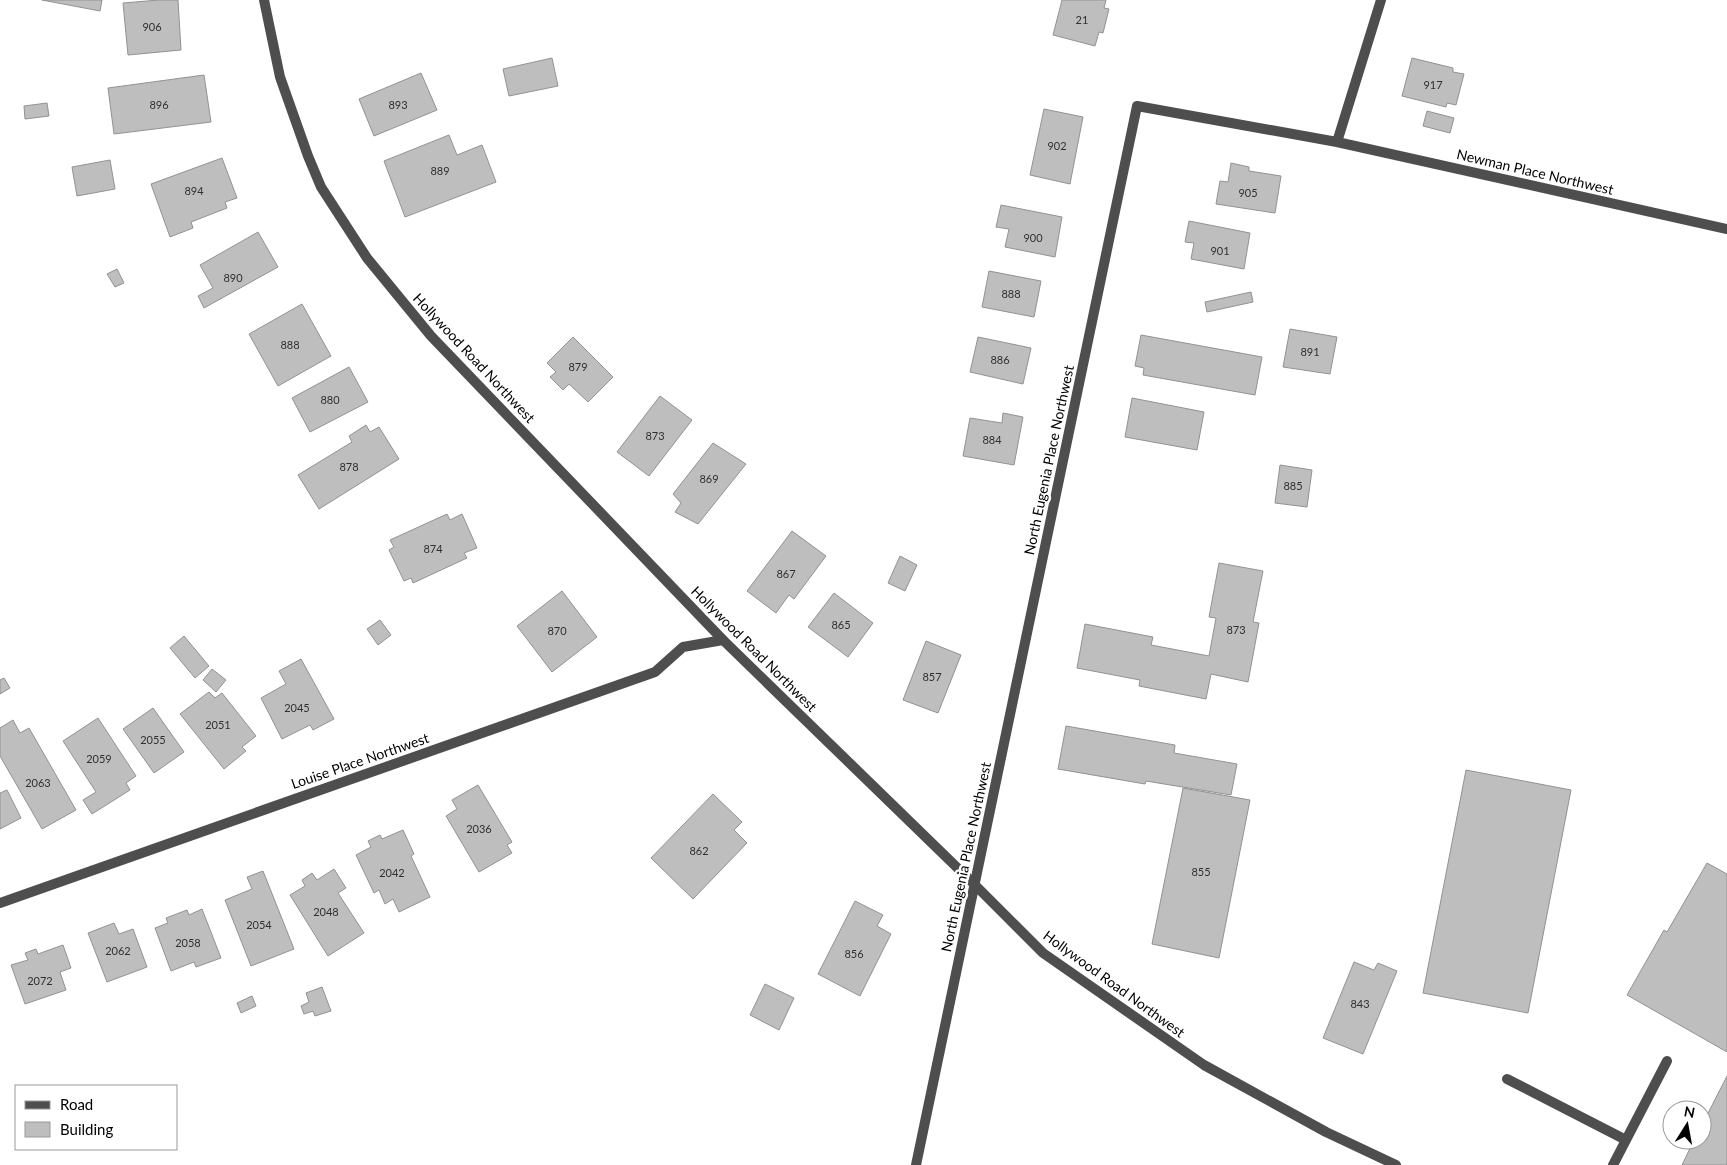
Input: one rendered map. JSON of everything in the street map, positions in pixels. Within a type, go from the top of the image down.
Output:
[{"type":"street","points":[[1337,142],[1382,0]]},
{"type":"street","name":"Hollywood Road Northwest","points":[[267,3],[280,77],[308,156],[321,187],[366,258],[431,336],[723,640],[1043,953],[1204,1065],[1326,1132],[1396,1165]]},
{"type":"street","name":"North Eugenia Place Northwest","points":[[916,1165],[1138,106],[1337,142]]},
{"type":"street","name":"Newman Place Northwest","points":[[1337,142],[1727,229]]},
{"type":"street","name":"Louise Place Northwest","points":[[0,903],[655,672],[683,647],[723,640]]},
{"type":"street","points":[[1613,1165],[1667,1062]]},
{"type":"street","points":[[1507,1080],[1626,1140]]},
{"type":"building","points":[[42,0],[102,0],[100,11]]},
{"type":"building","points":[[178,0],[181,50],[128,55],[123,3]]},
{"type":"building","points":[[1062,0],[1106,0],[1104,8],[1109,9],[1103,33],[1099,32],[1095,46],[1053,35]]},
{"type":"building","points":[[552,58],[558,86],[509,96],[503,69]]},
{"type":"building","points":[[1412,58],[1453,68],[1453,72],[1464,74],[1456,105],[1447,103],[1446,107],[1402,96]]},
{"type":"building","points":[[421,73],[437,110],[374,136],[359,99]]},
{"type":"building","points":[[204,75],[211,122],[114,134],[108,88]]},
{"type":"building","points":[[47,103],[49,116],[25,119],[24,106]]},
{"type":"building","points":[[1044,109],[1083,117],[1070,184],[1030,175]]},
{"type":"building","points":[[1427,111],[1454,118],[1450,133],[1423,126]]},
{"type":"building","points":[[449,135],[457,155],[482,145],[496,182],[405,217],[384,161]]},
{"type":"building","points":[[222,158],[237,198],[225,202],[227,208],[191,222],[193,228],[170,237],[151,184]]},
{"type":"building","points":[[110,160],[115,189],[77,196],[72,167]]},
{"type":"building","points":[[1231,163],[1249,167],[1249,171],[1281,176],[1275,213],[1216,204],[1220,181],[1228,182]]},
{"type":"building","points":[[1001,205],[1062,217],[1055,257],[1005,247],[1009,229],[996,227]]},
{"type":"building","points":[[1189,221],[1250,233],[1244,269],[1191,259],[1194,243],[1185,242]]},
{"type":"building","points":[[258,232],[278,267],[204,308],[198,296],[213,288],[200,265]]},
{"type":"building","points":[[117,269],[124,283],[115,287],[107,274]]},
{"type":"building","points":[[989,271],[1041,281],[1034,317],[982,307]]},
{"type":"building","points":[[1251,292],[1253,302],[1207,312],[1205,302]]},
{"type":"building","points":[[302,304],[331,356],[278,386],[249,334]]},
{"type":"building","points":[[1290,329],[1337,337],[1330,374],[1283,367]]},
{"type":"building","points":[[1141,335],[1262,357],[1255,395],[1143,375],[1144,368],[1135,366]]},
{"type":"building","points":[[573,337],[613,377],[588,402],[569,384],[563,390],[550,377],[556,372],[547,363]]},
{"type":"building","points":[[978,337],[1031,348],[1023,384],[970,372]]},
{"type":"building","points":[[349,367],[368,402],[310,432],[292,398]]},
{"type":"building","points":[[660,396],[692,420],[649,476],[617,452]]},
{"type":"building","points":[[1132,398],[1204,412],[1197,450],[1125,437]]},
{"type":"building","points":[[1003,413],[1023,417],[1014,465],[963,456],[970,418],[1002,423]]},
{"type":"building","points":[[366,425],[370,432],[379,427],[399,459],[319,509],[298,475],[352,442],[349,436]]},
{"type":"building","points":[[713,443],[746,464],[698,524],[675,512],[681,503],[673,494]]},
{"type":"building","points":[[1280,465],[1312,470],[1307,507],[1275,503]]},
{"type":"building","points":[[447,514],[450,520],[462,514],[477,548],[464,553],[467,558],[413,583],[411,578],[404,581],[389,550],[394,547],[390,540]]},
{"type":"building","points":[[792,531],[826,556],[794,599],[789,595],[776,613],[747,591]]},
{"type":"building","points":[[900,556],[917,565],[905,591],[888,583]]},
{"type":"building","points":[[1219,563],[1263,571],[1253,622],[1259,623],[1248,682],[1211,674],[1206,699],[1139,686],[1140,680],[1077,668],[1085,624],[1153,637],[1151,645],[1209,656],[1216,618],[1209,617]]},
{"type":"building","points":[[562,591],[597,637],[552,672],[517,626]]},
{"type":"building","points":[[834,593],[873,623],[848,657],[808,627]]},
{"type":"building","points":[[380,620],[391,635],[378,645],[367,629]]},
{"type":"building","points":[[184,636],[209,666],[195,678],[170,648]]},
{"type":"building","points":[[926,641],[961,655],[938,713],[903,700]]},
{"type":"building","points":[[301,659],[334,719],[313,730],[310,725],[282,739],[261,698],[286,684],[279,671]]},
{"type":"building","points":[[212,669],[226,680],[216,692],[203,680]]},
{"type":"building","points":[[4,678],[10,688],[0,694],[0,680]]},
{"type":"building","points":[[209,692],[215,698],[222,693],[256,736],[242,747],[246,751],[224,769],[180,714]]},
{"type":"building","points":[[153,708],[184,752],[154,773],[123,729]]},
{"type":"building","points":[[98,718],[136,776],[126,783],[130,790],[92,814],[83,800],[96,792],[63,741]]},
{"type":"building","points":[[13,720],[20,733],[29,728],[76,810],[42,829],[0,756],[0,728]]},
{"type":"building","points":[[1066,726],[1175,745],[1174,753],[1237,764],[1231,795],[1146,781],[1145,784],[1058,769]]},
{"type":"building","points":[[1466,770],[1571,790],[1528,1013],[1423,993]]},
{"type":"building","points":[[478,785],[512,842],[507,845],[512,853],[479,872],[446,816],[457,809],[452,800]]},
{"type":"building","points":[[1183,788],[1250,800],[1219,958],[1152,944]]},
{"type":"building","points":[[7,790],[21,818],[0,829],[0,793]]},
{"type":"building","points":[[713,794],[742,822],[734,830],[747,843],[693,899],[651,858]]},
{"type":"building","points":[[403,830],[414,854],[411,856],[430,897],[399,912],[393,899],[385,904],[379,890],[374,893],[356,855],[371,847],[368,841],[380,835],[382,839]]},
{"type":"building","points":[[1707,863],[1727,874],[1727,1052],[1627,995],[1664,930],[1667,932]]},
{"type":"building","points":[[334,869],[346,888],[338,893],[364,933],[328,956],[290,895],[305,886],[302,880],[312,873],[317,880]]},
{"type":"building","points":[[263,871],[294,949],[251,966],[225,900],[252,889],[247,877]]},
{"type":"building","points":[[855,901],[883,915],[877,926],[891,934],[860,996],[818,974]]},
{"type":"building","points":[[202,909],[221,958],[196,967],[194,962],[171,971],[155,928],[168,923],[166,918],[187,910],[189,915]]},
{"type":"building","points":[[114,923],[119,934],[133,929],[147,967],[107,982],[88,933]]},
{"type":"building","points":[[63,945],[71,968],[60,972],[66,990],[25,1004],[11,965],[28,960],[25,953],[36,949],[38,954]]},
{"type":"building","points":[[1354,962],[1374,970],[1378,963],[1397,971],[1363,1054],[1323,1038]]},
{"type":"building","points":[[765,984],[794,998],[779,1030],[750,1015]]},
{"type":"building","points":[[322,987],[331,1011],[315,1016],[313,1011],[304,1014],[301,1006],[309,1002],[306,993]]},
{"type":"building","points":[[252,996],[256,1006],[241,1013],[237,1003]]},
{"type":"building","points":[[1727,1076],[1727,1165],[1682,1165],[1689,1150],[1712,1150],[1712,1105]]}]
